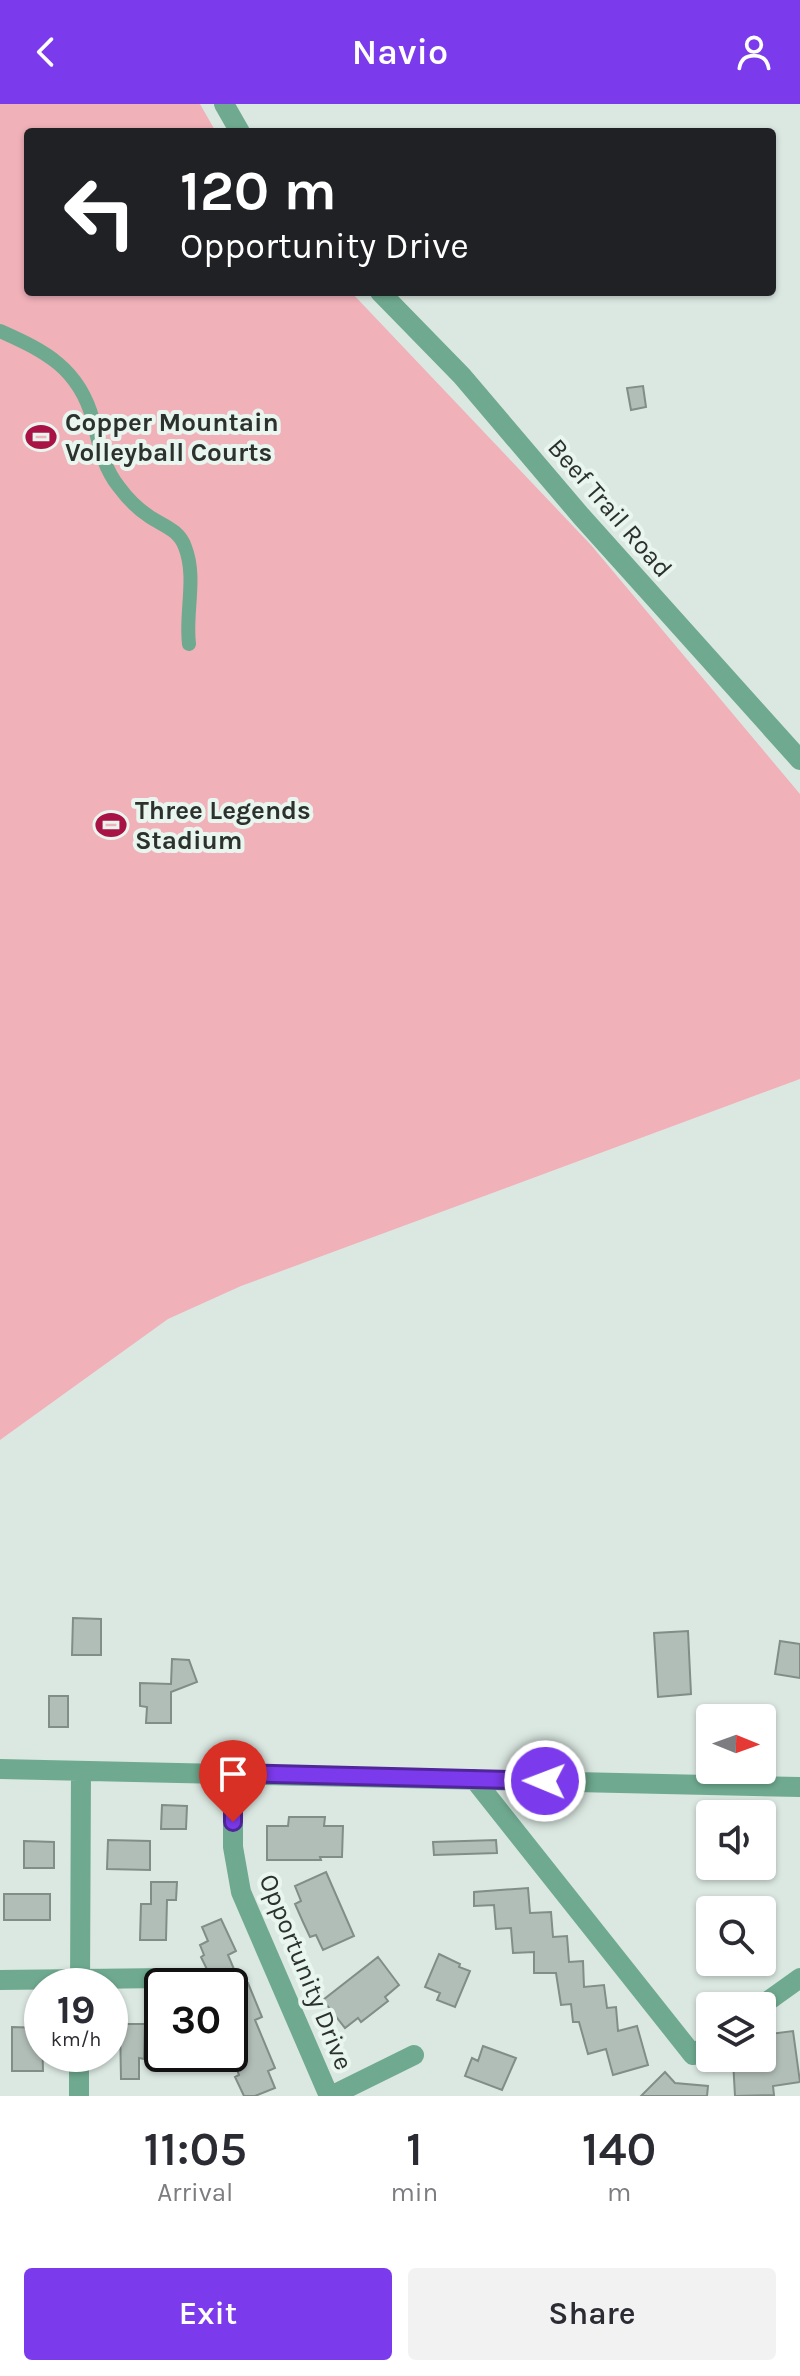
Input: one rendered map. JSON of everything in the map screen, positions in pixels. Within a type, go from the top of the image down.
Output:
[{"type":"street","points":[[224,104],[238,128]]},
{"type":"street","name":"Beef Trail Road","points":[[384,296],[462,376],[581,516],[800,760]]},
{"type":"street","points":[[0,331],[42,349],[59,362],[77,385],[92,416],[100,452],[111,478],[147,515],[180,535],[189,562],[189,644]]},
{"type":"street","points":[[0,1769],[800,1787]]},
{"type":"street","points":[[80,1968],[81,1771]]},
{"type":"street","name":"Opportunity Drive","points":[[233,1773],[233,1847],[241,1892],[330,2096]]},
{"type":"street","points":[[474,1779],[693,2055],[696,2053]]},
{"type":"street","points":[[776,1995],[800,1978]]},
{"type":"street","points":[[0,1980],[24,1981]]},
{"type":"street","points":[[330,2096],[414,2055]]},
{"type":"street","points":[[79,2072],[79,2096]]},
{"type":"shaded area","points":[[0,104],[200,104],[214,128],[24,128],[24,296],[355,296],[591,545],[800,794],[800,1079],[241,1286],[168,1319],[0,1440]]},
{"type":"building","points":[[643,386],[646,407],[631,410],[627,388]]},
{"type":"building","points":[[73,1618],[101,1619],[101,1655],[72,1655]]},
{"type":"building","points":[[688,1631],[691,1694],[658,1697],[654,1633]]},
{"type":"building","points":[[780,1641],[800,1644],[800,1678],[775,1674]]},
{"type":"building","points":[[172,1659],[189,1660],[197,1682],[171,1692],[171,1723],[146,1723],[147,1707],[140,1706],[140,1683],[171,1684]]},
{"type":"building","points":[[49,1696],[68,1696],[68,1727],[49,1727]]},
{"type":"building","points":[[162,1805],[187,1806],[186,1829],[161,1829]]},
{"type":"building","points":[[289,1817],[325,1817],[324,1826],[343,1826],[342,1857],[267,1860],[267,1826],[288,1826]]},
{"type":"building","points":[[108,1840],[150,1841],[150,1870],[107,1869]]},
{"type":"building","points":[[496,1840],[497,1853],[434,1855],[433,1842]]},
{"type":"building","points":[[24,1841],[54,1842],[54,1868],[24,1868]]},
{"type":"building","points":[[326,1872],[354,1936],[323,1950],[316,1935],[310,1937],[295,1904],[301,1901],[295,1886]]},
{"type":"building","points":[[151,1882],[177,1882],[176,1900],[167,1900],[166,1940],[140,1940],[141,1904],[151,1904]]},
{"type":"building","points":[[528,1888],[530,1913],[551,1912],[553,1937],[567,1936],[569,1962],[583,1961],[584,1987],[604,1985],[607,2008],[616,2007],[618,2031],[637,2026],[648,2065],[613,2075],[606,2049],[588,2054],[579,2022],[573,2022],[571,2004],[561,2005],[556,1973],[534,1973],[534,1952],[513,1953],[511,1928],[496,1929],[494,1905],[474,1906],[474,1892]]},
{"type":"building","points":[[4,1894],[50,1894],[50,1920],[4,1920]]},
{"type":"building","points":[[221,1919],[236,1951],[228,1955],[233,1968],[206,1968],[200,1945],[208,1941],[202,1927]]},
{"type":"building","points":[[439,1954],[470,1971],[455,2007],[437,2000],[440,1993],[425,1987]]},
{"type":"building","points":[[378,1957],[399,1985],[385,1997],[388,2001],[361,2022],[358,2018],[345,2028],[323,2000]]},
{"type":"building","points":[[248,1983],[262,2017],[255,2020],[275,2068],[268,2071],[275,2088],[255,2096],[244,2096],[235,2077],[239,2075],[238,2072],[248,2072]]},
{"type":"building","points":[[128,2024],[144,2024],[144,2059],[139,2058],[139,2079],[121,2079],[121,2072],[128,2072]]},
{"type":"building","points":[[12,2027],[24,2027],[24,2071],[12,2071]]},
{"type":"building","points":[[793,2031],[800,2082],[773,2086],[774,2095],[735,2096],[734,2072],[776,2072],[776,2033]]},
{"type":"building","points":[[483,2046],[516,2058],[502,2090],[465,2076],[472,2058],[478,2061]]},
{"type":"building","points":[[665,2072],[675,2083],[708,2086],[707,2096],[641,2096]]},
{"type":"place","name":"Copper Mountain Volleyball Courts","points":[[41,437]]},
{"type":"place","name":"Three Legends Stadium","points":[[111,825]]},
{"type":"route","points":[[233,1822],[233,1773],[545,1781]]}]
